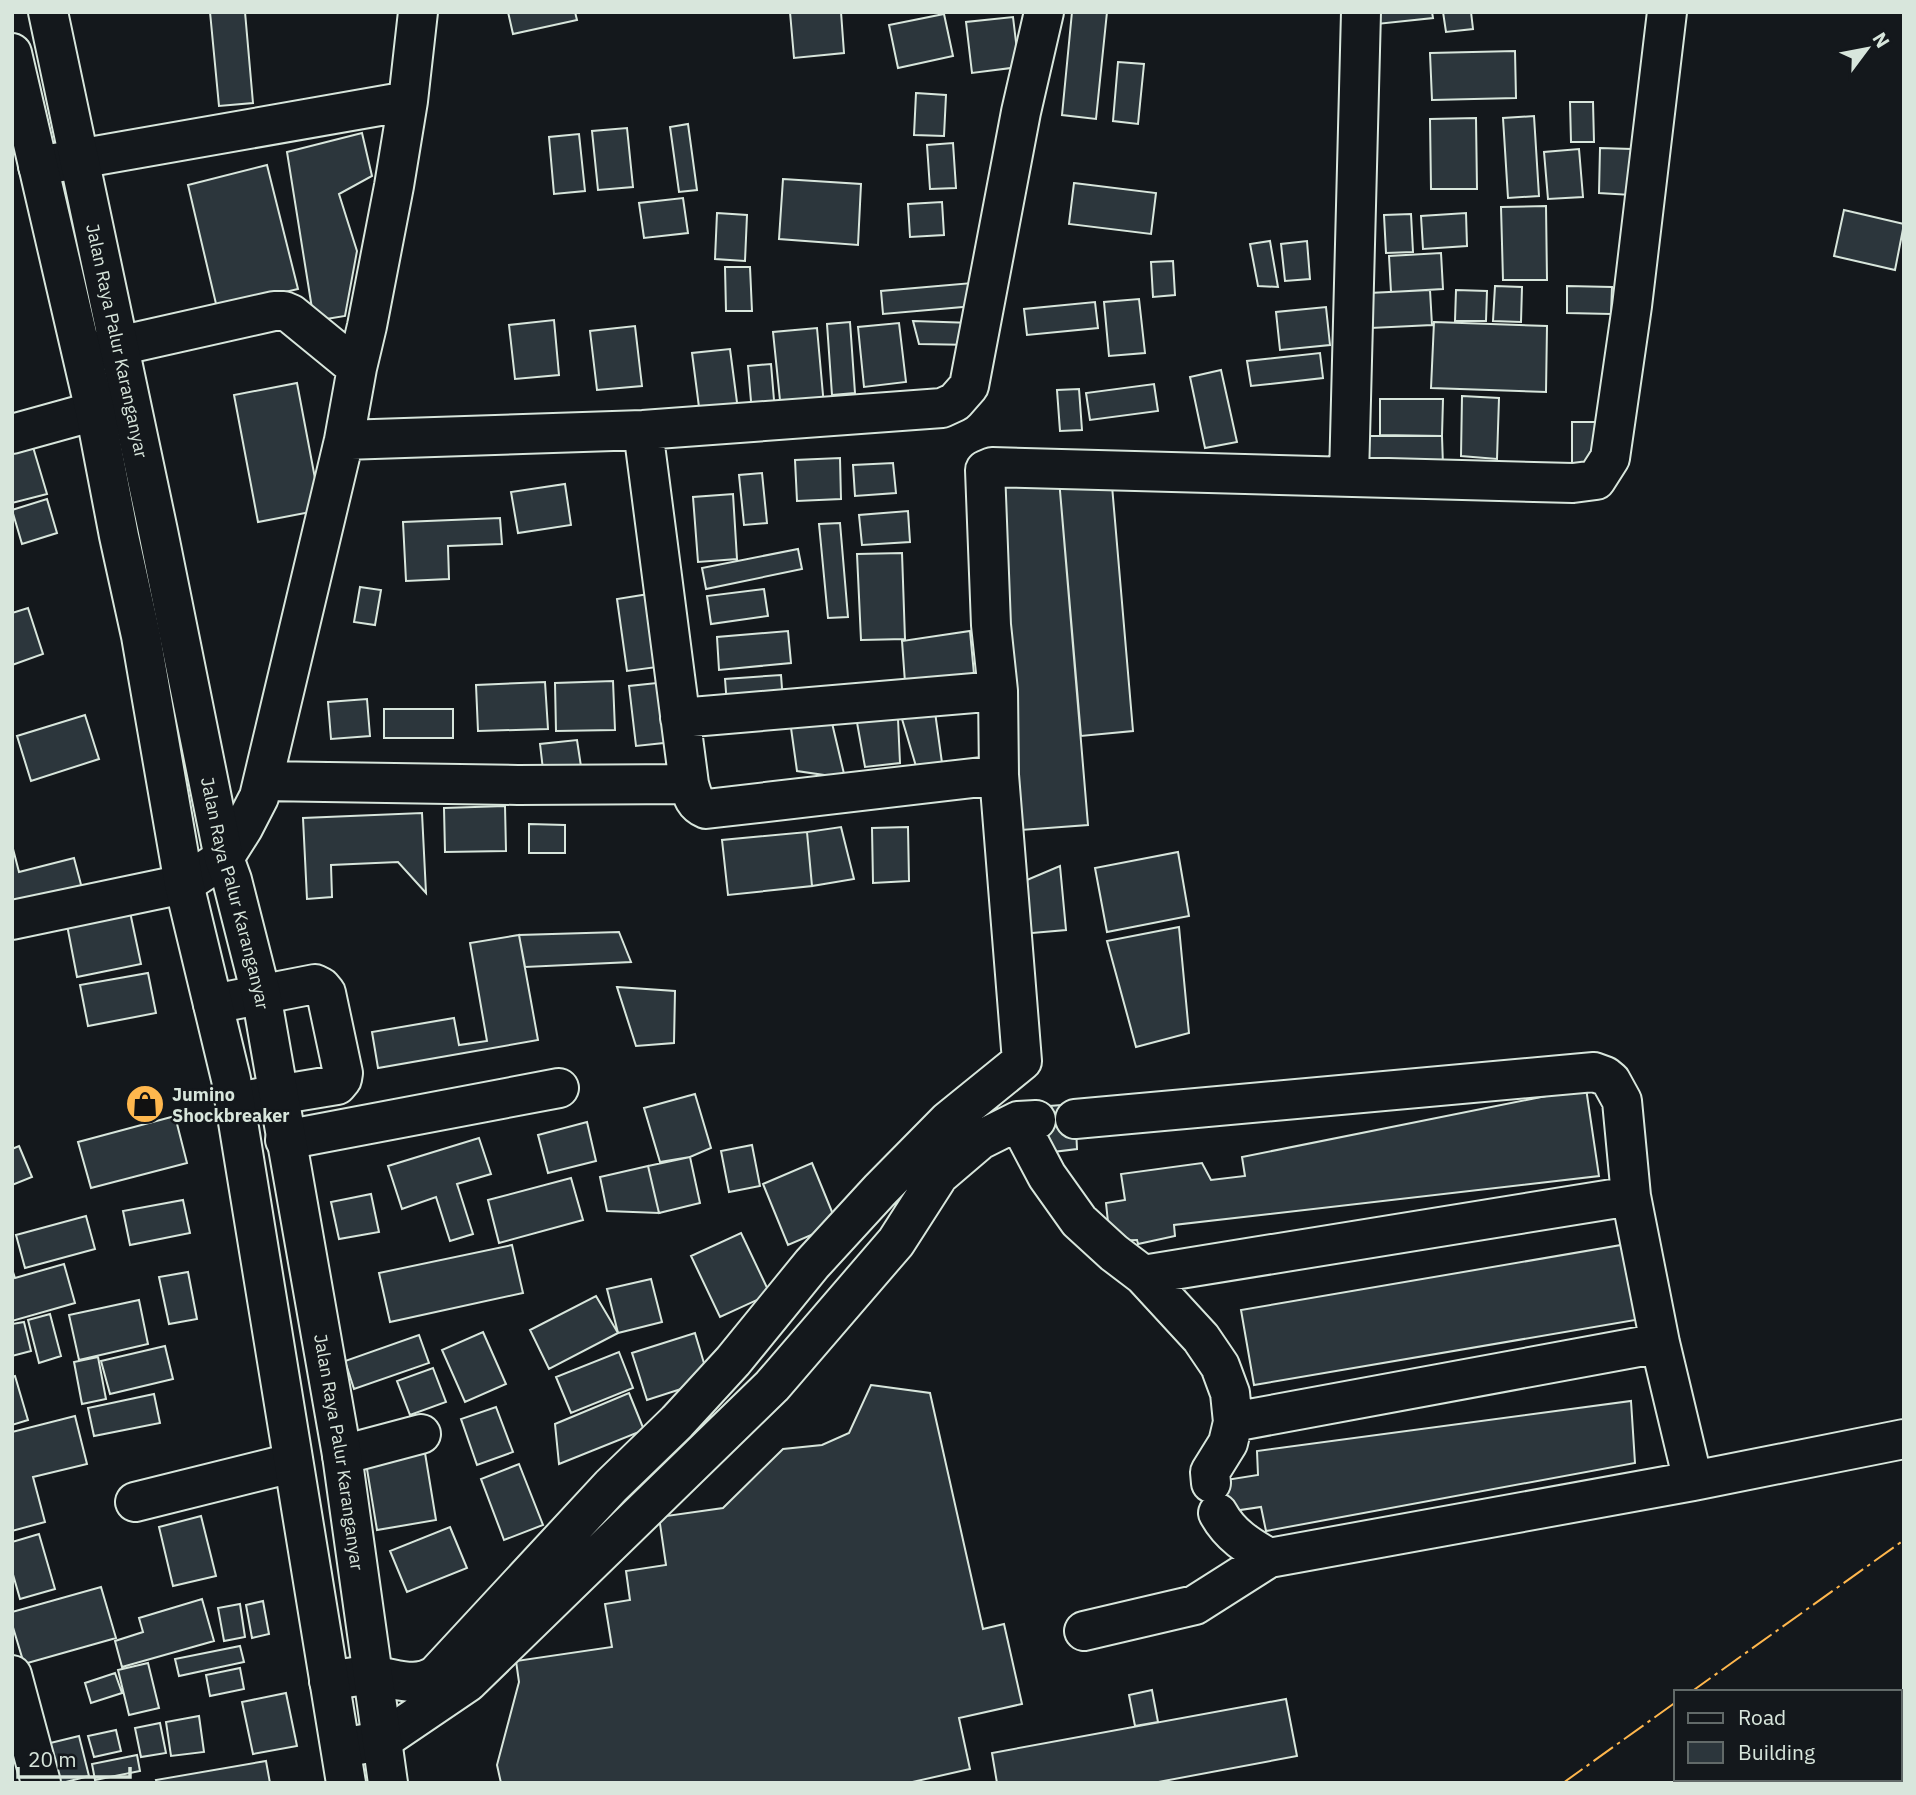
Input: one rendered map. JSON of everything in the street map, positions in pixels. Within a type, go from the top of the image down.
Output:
[{"type":"street","name":"Jalan Raya Palur Karanganyar","points":[[48,12],[118,346],[113,408],[119,536],[141,636],[184,884],[231,1079],[343,1765]]},
{"type":"street","points":[[12,920],[184,884],[224,858],[259,797],[344,440],[357,368],[368,326],[408,101],[418,12]]},
{"type":"street","points":[[344,440],[643,430],[942,408],[955,402],[969,386],[1021,111],[1044,12]]},
{"type":"street","points":[[1349,477],[1361,12]]},
{"type":"street","points":[[329,1681],[373,1676],[417,1683],[436,1675],[611,1486],[677,1422],[733,1361],[812,1264],[880,1190],[948,1121],[1022,1060],[999,775],[998,691],[991,625],[985,470],[988,467],[1573,483],[1596,480],[1610,458],[1632,306],[1667,12]]},
{"type":"street","name":"Jalan Raya Palur Karanganyar","points":[[12,52],[82,354],[113,408],[224,858],[261,995],[342,1455],[388,1783]]},
{"type":"street","points":[[38,166],[408,101]]},
{"type":"street","points":[[82,354],[274,311],[285,311],[357,368]]},
{"type":"street","points":[[12,434],[113,408]]},
{"type":"street","points":[[643,430],[680,718],[695,803],[706,809],[999,775]]},
{"type":"street","points":[[680,718],[998,691]]},
{"type":"street","points":[[263,780],[518,785],[690,784]]},
{"type":"street","points":[[213,1004],[314,984],[326,993],[343,1073],[337,1085],[234,1102]]},
{"type":"street","points":[[1075,1119],[1594,1072],[1605,1076],[1611,1081],[1622,1101],[1631,1196],[1660,1343],[1693,1481]]},
{"type":"street","points":[[285,1140],[559,1088]]},
{"type":"street","points":[[343,1765],[468,1682],[772,1386],[896,1242],[939,1175],[980,1140],[1027,1121],[1046,1176],[1079,1221],[1143,1275],[1200,1338],[1220,1366],[1230,1392],[1233,1422],[1228,1443],[1210,1472],[1215,1498],[1224,1524],[1249,1547],[1269,1558]]},
{"type":"street","points":[[1143,1275],[1631,1196]]},
{"type":"street","points":[[1233,1422],[1660,1343]]},
{"type":"street","points":[[342,1455],[421,1434]]},
{"type":"street","points":[[1084,1631],[1195,1605],[1269,1558],[1693,1481],[1904,1438]]},
{"type":"street","points":[[135,1502],[292,1463]]},
{"type":"street","points":[[12,1675],[22,1747],[41,1783]]},
{"type":"building","points":[[210,12],[245,12],[253,103],[219,106]]},
{"type":"building","points":[[508,12],[575,12],[577,20],[513,34]]},
{"type":"building","points":[[790,12],[841,12],[844,53],[794,58]]},
{"type":"building","points":[[1072,12],[1107,12],[1096,119],[1062,115]]},
{"type":"building","points":[[1375,12],[1432,12],[1433,18],[1377,24]]},
{"type":"building","points":[[1443,12],[1471,12],[1473,29],[1446,32]]},
{"type":"building","points":[[944,14],[953,56],[898,68],[889,25]]},
{"type":"building","points":[[1013,17],[1019,67],[972,73],[966,22]]},
{"type":"building","points":[[1515,51],[1516,98],[1432,100],[1430,53]]},
{"type":"building","points":[[1118,62],[1144,64],[1138,124],[1113,121]]},
{"type":"building","points":[[916,93],[946,95],[944,136],[914,135]]},
{"type":"building","points":[[1570,102],[1593,102],[1594,142],[1571,142]]},
{"type":"building","points":[[1534,116],[1539,196],[1508,198],[1503,118]]},
{"type":"building","points":[[1476,118],[1477,189],[1431,189],[1430,119]]},
{"type":"building","points":[[688,124],[697,190],[679,192],[670,127]]},
{"type":"building","points":[[627,128],[633,187],[598,190],[592,131]]},
{"type":"building","points":[[362,133],[372,176],[339,194],[357,251],[345,316],[314,321],[287,152]]},
{"type":"building","points":[[579,134],[585,191],[554,194],[549,137]]},
{"type":"building","points":[[953,143],[956,188],[930,189],[927,145]]},
{"type":"building","points":[[1600,148],[1632,149],[1631,195],[1599,193]]},
{"type":"building","points":[[1579,149],[1583,197],[1548,199],[1544,152]]},
{"type":"building","points":[[267,165],[298,289],[217,308],[188,185]]},
{"type":"building","points":[[783,179],[861,184],[858,245],[779,239]]},
{"type":"building","points":[[1074,183],[1156,193],[1151,234],[1069,224]]},
{"type":"building","points":[[683,198],[688,233],[644,238],[639,203]]},
{"type":"building","points":[[942,202],[944,235],[910,237],[908,204]]},
{"type":"building","points":[[1546,206],[1547,280],[1503,280],[1501,207]]},
{"type":"building","points":[[1844,210],[1904,224],[1895,270],[1834,256]]},
{"type":"building","points":[[717,213],[747,215],[745,261],[715,259]]},
{"type":"building","points":[[1466,213],[1467,246],[1423,249],[1421,216]]},
{"type":"building","points":[[1411,214],[1413,252],[1386,253],[1384,215]]},
{"type":"building","points":[[1270,241],[1278,287],[1258,286],[1250,244]]},
{"type":"building","points":[[1307,241],[1310,279],[1285,281],[1281,244]]},
{"type":"building","points":[[1441,253],[1443,289],[1391,292],[1389,256]]},
{"type":"building","points":[[1173,261],[1175,295],[1153,297],[1151,262]]},
{"type":"building","points":[[725,267],[750,267],[752,311],[726,311]]},
{"type":"building","points":[[972,283],[974,306],[883,314],[881,291]]},
{"type":"building","points":[[1495,286],[1522,287],[1521,322],[1493,321]]},
{"type":"building","points":[[1567,286],[1612,287],[1611,314],[1567,313]]},
{"type":"building","points":[[1430,290],[1432,325],[1371,328],[1369,293]]},
{"type":"building","points":[[1456,290],[1487,291],[1486,321],[1455,321]]},
{"type":"building","points":[[1139,299],[1145,353],[1109,356],[1104,302]]},
{"type":"building","points":[[1095,302],[1098,328],[1027,335],[1024,309]]},
{"type":"building","points":[[1326,307],[1330,345],[1280,350],[1276,312]]},
{"type":"building","points":[[554,320],[559,375],[515,379],[509,325]]},
{"type":"building","points":[[913,321],[973,323],[973,345],[919,344]]},
{"type":"building","points":[[850,322],[855,393],[832,395],[827,324]]},
{"type":"building","points":[[1434,322],[1547,326],[1546,392],[1431,388]]},
{"type":"building","points":[[899,323],[906,382],[864,387],[858,327]]},
{"type":"building","points":[[635,326],[642,386],[597,390],[590,331]]},
{"type":"building","points":[[817,328],[824,406],[781,410],[773,332]]},
{"type":"building","points":[[730,349],[738,410],[700,415],[692,353]]},
{"type":"building","points":[[1320,353],[1323,378],[1251,386],[1247,361]]},
{"type":"building","points":[[771,364],[775,412],[752,413],[748,366]]},
{"type":"building","points":[[1221,370],[1237,442],[1205,448],[1190,377]]},
{"type":"building","points":[[297,383],[321,510],[258,522],[234,395]]},
{"type":"building","points":[[1154,384],[1158,411],[1090,420],[1086,393]]},
{"type":"building","points":[[1079,389],[1082,430],[1060,431],[1057,390]]},
{"type":"building","points":[[1462,396],[1499,398],[1497,459],[1461,456]]},
{"type":"building","points":[[1380,399],[1443,399],[1442,436],[1380,435]]},
{"type":"building","points":[[1572,422],[1596,422],[1596,467],[1572,467]]},
{"type":"building","points":[[1360,436],[1442,436],[1443,466],[1361,466]]},
{"type":"building","points":[[33,447],[47,494],[12,503],[12,453]]},
{"type":"building","points":[[840,458],[841,499],[797,501],[795,460]]},
{"type":"building","points":[[893,463],[896,493],[855,496],[853,465]]},
{"type":"building","points":[[762,473],[767,523],[744,525],[739,475]]},
{"type":"building","points":[[1111,474],[1133,731],[1081,736],[1059,479]]},
{"type":"building","points":[[1059,479],[1088,825],[1021,830],[992,484]]},
{"type":"building","points":[[565,484],[571,525],[518,533],[511,492]]},
{"type":"building","points":[[733,494],[737,559],[698,562],[693,497]]},
{"type":"building","points":[[47,499],[57,533],[22,544],[12,510]]},
{"type":"building","points":[[908,511],[910,542],[862,545],[859,515]]},
{"type":"building","points":[[500,518],[502,544],[448,546],[449,579],[406,581],[403,522]]},
{"type":"building","points":[[840,523],[848,617],[828,618],[819,524]]},
{"type":"building","points":[[798,549],[802,569],[706,589],[702,568]]},
{"type":"building","points":[[902,553],[905,639],[861,640],[857,554]]},
{"type":"building","points":[[360,587],[381,590],[375,625],[354,622]]},
{"type":"building","points":[[764,589],[768,616],[711,624],[707,596]]},
{"type":"building","points":[[655,593],[665,666],[627,671],[617,599]]},
{"type":"building","points":[[28,608],[43,654],[12,665],[12,613]]},
{"type":"building","points":[[788,631],[791,663],[719,670],[717,637]]},
{"type":"building","points":[[970,631],[975,685],[906,696],[902,641]]},
{"type":"building","points":[[781,675],[783,702],[727,705],[725,679]]},
{"type":"building","points":[[613,681],[615,730],[556,731],[555,683]]},
{"type":"building","points":[[545,682],[548,729],[478,731],[476,685]]},
{"type":"building","points":[[666,682],[673,742],[636,746],[629,686]]},
{"type":"building","points":[[367,699],[370,736],[331,739],[328,702]]},
{"type":"building","points":[[384,709],[453,709],[453,738],[384,738]]},
{"type":"building","points":[[935,712],[943,770],[918,773],[902,719]]},
{"type":"building","points":[[85,715],[99,759],[31,781],[17,736]]},
{"type":"building","points":[[856,717],[898,719],[900,763],[865,767]]},
{"type":"building","points":[[832,723],[845,778],[797,771],[791,728]]},
{"type":"building","points":[[577,740],[582,773],[544,778],[540,744]]},
{"type":"building","points":[[505,806],[506,851],[445,852],[444,808]]},
{"type":"building","points":[[422,813],[426,893],[398,862],[331,865],[332,897],[307,899],[303,818]]},
{"type":"building","points":[[529,824],[565,825],[565,853],[529,853]]},
{"type":"building","points":[[841,827],[854,879],[812,886],[807,832]]},
{"type":"building","points":[[908,827],[909,881],[873,883],[872,828]]},
{"type":"building","points":[[807,832],[812,886],[728,895],[722,840]]},
{"type":"building","points":[[12,845],[19,872],[74,858],[84,896],[12,914]]},
{"type":"building","points":[[1178,852],[1189,916],[1107,932],[1095,868]]},
{"type":"building","points":[[1060,866],[1066,930],[1021,934],[1015,885]]},
{"type":"building","points":[[130,912],[141,964],[77,977],[67,925]]},
{"type":"building","points":[[1179,927],[1189,1033],[1136,1047],[1107,941]]},
{"type":"building","points":[[619,932],[631,962],[525,967],[519,935]]},
{"type":"building","points":[[519,935],[538,1040],[378,1068],[372,1032],[454,1018],[459,1045],[487,1041],[470,943]]},
{"type":"building","points":[[148,973],[156,1013],[88,1026],[80,985]]},
{"type":"building","points":[[617,987],[675,991],[674,1043],[636,1046]]},
{"type":"building","points":[[1586,1088],[1599,1176],[1174,1225],[1175,1236],[1138,1244],[1137,1240],[1110,1241],[1106,1203],[1125,1200],[1121,1174],[1202,1163],[1211,1180],[1245,1176],[1242,1157]]},
{"type":"building","points":[[695,1094],[711,1148],[690,1157],[660,1162],[644,1108]]},
{"type":"building","points":[[1075,1104],[1077,1149],[1036,1154],[1036,1107]]},
{"type":"building","points":[[175,1116],[187,1163],[91,1188],[78,1142]]},
{"type":"building","points":[[587,1122],[596,1161],[548,1173],[538,1135]]},
{"type":"building","points":[[479,1138],[491,1174],[457,1184],[473,1234],[450,1241],[436,1197],[402,1209],[388,1166]]},
{"type":"building","points":[[752,1145],[760,1186],[729,1192],[721,1151]]},
{"type":"building","points":[[19,1146],[32,1177],[12,1185],[12,1149]]},
{"type":"building","points":[[690,1157],[700,1203],[659,1213],[648,1166]]},
{"type":"building","points":[[812,1163],[837,1224],[788,1245],[763,1184]]},
{"type":"building","points":[[648,1166],[659,1213],[607,1211],[600,1177]]},
{"type":"building","points":[[571,1178],[583,1220],[499,1243],[488,1200]]},
{"type":"building","points":[[371,1194],[379,1232],[339,1239],[331,1202]]},
{"type":"building","points":[[183,1200],[190,1233],[130,1245],[123,1211]]},
{"type":"building","points":[[86,1216],[95,1249],[25,1268],[16,1235]]},
{"type":"building","points":[[741,1233],[770,1294],[720,1317],[691,1256]]},
{"type":"building","points":[[1627,1244],[1641,1319],[1254,1385],[1241,1310]]},
{"type":"building","points":[[512,1245],[523,1293],[390,1322],[379,1273]]},
{"type":"building","points":[[64,1264],[75,1303],[12,1321],[12,1269],[15,1278]]},
{"type":"building","points":[[188,1272],[197,1319],[169,1324],[159,1277]]},
{"type":"building","points":[[651,1279],[662,1322],[618,1333],[607,1289]]},
{"type":"building","points":[[596,1296],[618,1333],[549,1369],[530,1330]]},
{"type":"building","points":[[139,1300],[148,1344],[79,1360],[69,1315]]},
{"type":"building","points":[[50,1314],[61,1356],[39,1363],[28,1320]]},
{"type":"building","points":[[24,1322],[31,1351],[12,1356],[12,1324]]},
{"type":"building","points":[[483,1332],[506,1384],[465,1402],[442,1350]]},
{"type":"building","points":[[695,1333],[709,1380],[647,1400],[632,1353]]},
{"type":"building","points":[[419,1335],[429,1363],[354,1389],[345,1361]]},
{"type":"building","points":[[165,1346],[173,1379],[110,1394],[101,1361]]},
{"type":"building","points":[[619,1352],[633,1388],[571,1413],[556,1377]]},
{"type":"building","points":[[98,1357],[106,1399],[82,1404],[74,1362]]},
{"type":"building","points":[[433,1368],[446,1402],[410,1415],[397,1381]]},
{"type":"building","points":[[15,1376],[28,1420],[12,1425],[12,1377]]},
{"type":"building","points":[[871,1385],[930,1393],[983,1629],[1004,1624],[1022,1704],[959,1718],[970,1769],[908,1783],[501,1783],[497,1765],[519,1682],[516,1661],[612,1647],[605,1604],[630,1600],[626,1571],[666,1565],[659,1517],[723,1508],[783,1449],[822,1445],[849,1433]]},
{"type":"building","points":[[629,1393],[644,1430],[559,1464],[555,1424]]},
{"type":"building","points":[[154,1394],[160,1423],[94,1436],[88,1408]]},
{"type":"building","points":[[1631,1401],[1635,1463],[1266,1531],[1261,1507],[1213,1514],[1207,1483],[1258,1475],[1257,1451]]},
{"type":"building","points":[[496,1407],[513,1452],[477,1465],[461,1419]]},
{"type":"building","points":[[75,1416],[87,1464],[33,1477],[45,1522],[12,1531],[12,1432]]},
{"type":"building","points":[[425,1453],[436,1520],[377,1530],[366,1463]]},
{"type":"building","points":[[519,1464],[543,1525],[504,1540],[481,1479]]},
{"type":"building","points":[[201,1516],[216,1576],[173,1586],[159,1527]]},
{"type":"building","points":[[450,1527],[467,1568],[407,1592],[390,1551]]},
{"type":"building","points":[[39,1534],[55,1589],[20,1599],[12,1571],[12,1542]]},
{"type":"building","points":[[101,1587],[116,1638],[24,1664],[12,1624],[12,1612]]},
{"type":"building","points":[[202,1599],[214,1641],[122,1667],[115,1641],[143,1632],[139,1618]]},
{"type":"building","points":[[263,1601],[269,1634],[252,1638],[246,1605]]},
{"type":"building","points":[[240,1604],[245,1637],[224,1641],[218,1608]]},
{"type":"building","points":[[240,1646],[244,1662],[179,1676],[175,1659]]},
{"type":"building","points":[[148,1663],[159,1708],[129,1715],[118,1670]]},
{"type":"building","points":[[240,1668],[244,1689],[210,1696],[206,1675]]},
{"type":"building","points":[[115,1673],[122,1693],[91,1703],[85,1683]]},
{"type":"building","points":[[1152,1690],[1158,1722],[1135,1726],[1129,1695]]},
{"type":"building","points":[[286,1693],[297,1746],[253,1754],[242,1702]]},
{"type":"building","points":[[1286,1699],[1297,1756],[1153,1783],[997,1783],[992,1753]]},
{"type":"building","points":[[199,1716],[204,1752],[171,1756],[166,1722]]},
{"type":"building","points":[[160,1723],[166,1753],[141,1757],[135,1728]]},
{"type":"building","points":[[116,1730],[121,1751],[94,1757],[88,1736]]},
{"type":"building","points":[[79,1736],[89,1776],[62,1783],[47,1783],[38,1746]]},
{"type":"building","points":[[137,1755],[140,1771],[95,1780],[92,1764]]},
{"type":"building","points":[[266,1761],[270,1783],[157,1783],[156,1780]]},
{"type":"power","points":[[1694,1690],[1904,1540]]},
{"type":"power","points":[[1563,1783],[1674,1703]]},
{"type":"place","name":"Jumino Shockbreaker","points":[[145,1104]]}]
